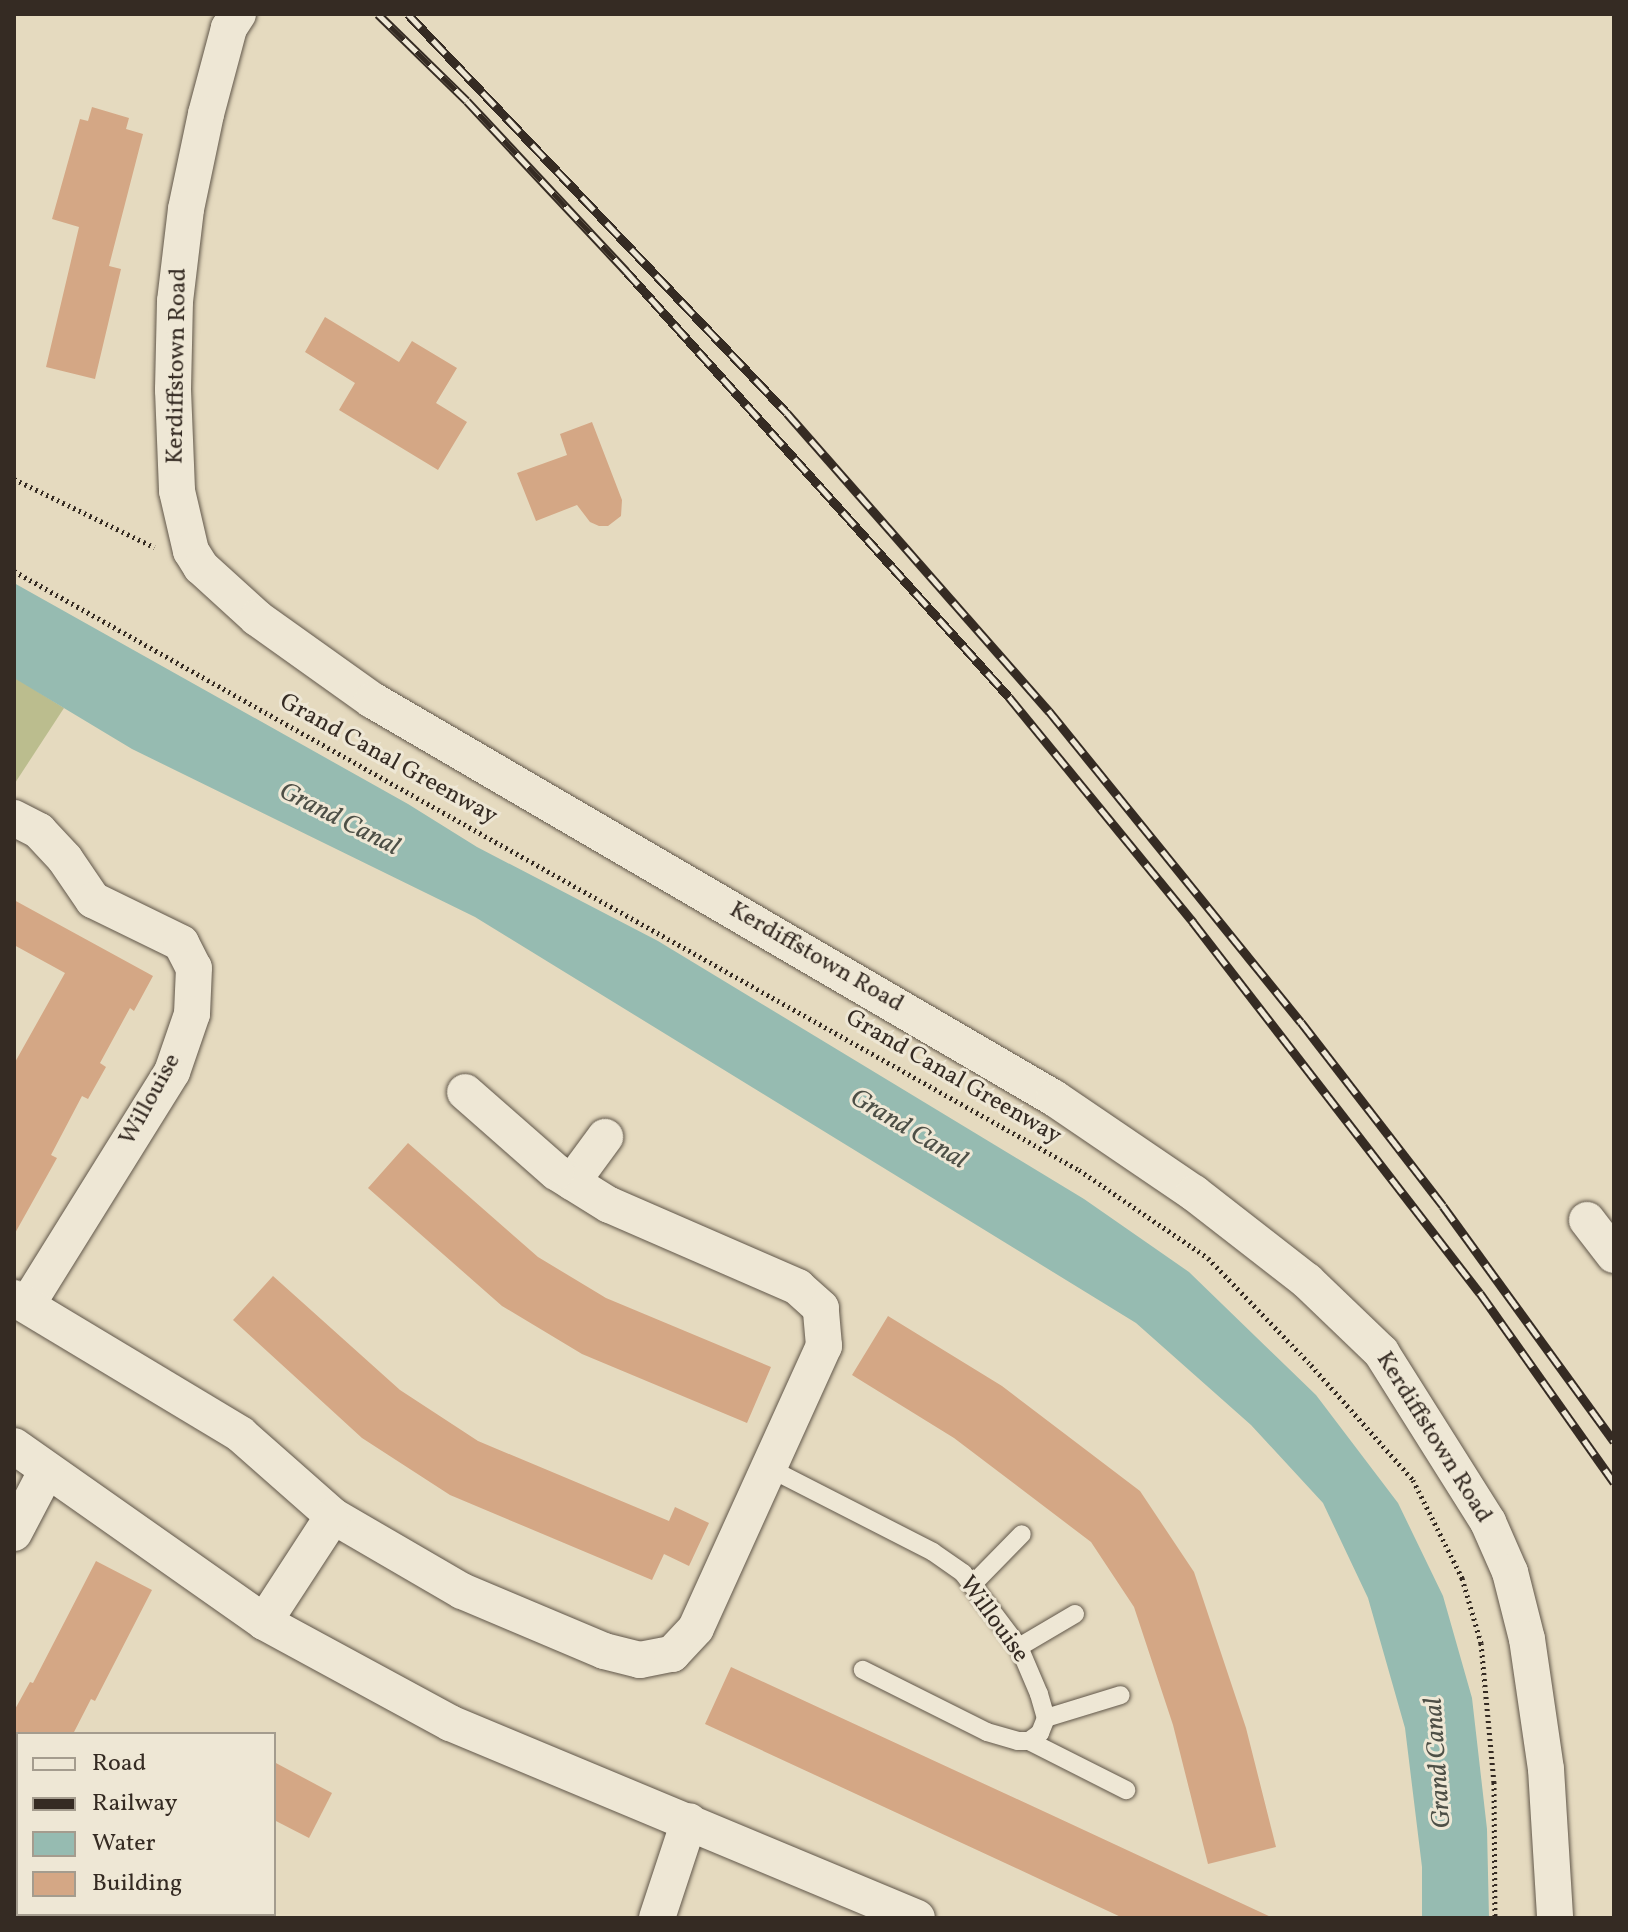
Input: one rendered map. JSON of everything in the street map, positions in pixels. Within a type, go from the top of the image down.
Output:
[{"type":"street","name":"Kerdiffstown Road","points":[[238,14],[229,28],[206,114],[186,209],[175,301],[173,390],[177,491],[191,551],[201,567],[257,618],[372,700],[1067,1106],[1194,1193],[1307,1281],[1381,1352],[1488,1522],[1510,1572],[1527,1639],[1546,1769],[1555,1918]]},
{"type":"street","name":"Willouise","points":[[14,818],[39,831],[65,859],[93,900],[181,943],[194,968],[192,1014],[172,1072],[20,1302],[240,1434],[333,1516],[462,1591],[604,1651],[640,1660],[672,1654],[696,1628],[824,1346],[821,1308],[798,1287],[609,1205],[572,1182],[465,1092]]},
{"type":"street","points":[[572,1182],[605,1137]]},
{"type":"street","points":[[1587,1220],[1614,1255]]},
{"type":"street","points":[[14,1446],[264,1622],[450,1723],[917,1918]]},
{"type":"street","points":[[14,1533],[47,1470]]},
{"type":"street","points":[[264,1622],[333,1516]]},
{"type":"street","points":[[657,1918],[689,1821]]},
{"type":"lane","name":"Willouise","points":[[769,1468],[933,1552],[963,1573],[1019,1647],[1046,1718]]},
{"type":"lane","points":[[972,1585],[1022,1534]]},
{"type":"lane","points":[[1019,1647],[1075,1614]]},
{"type":"lane","points":[[863,1670],[987,1732],[1029,1741],[1126,1790]]},
{"type":"lane","points":[[1029,1741],[1040,1733],[1046,1718],[1121,1695]]},
{"type":"path","points":[[14,479],[113,525],[150,547],[191,551]]},
{"type":"path","name":"Grand Canal Greenway","points":[[14,571],[1079,1170],[1208,1258],[1413,1480],[1462,1578],[1481,1643],[1494,1782],[1495,1918]]},
{"type":"green space","points":[[14,677],[64,708],[15,783],[14,782]]},
{"type":"water","name":"Grand Canal","points":[[14,583],[408,804],[477,847],[658,941],[1084,1199],[1189,1272],[1316,1395],[1398,1503],[1443,1596],[1472,1698],[1487,1829],[1489,1918],[1422,1918],[1422,1867],[1405,1728],[1368,1598],[1323,1503],[1251,1425],[1136,1323],[475,917],[132,749],[14,678]]},
{"type":"building","points":[[92,107],[129,118],[126,129],[143,134],[109,266],[121,269],[95,379],[46,367],[79,227],[52,219],[80,119],[88,121]]},
{"type":"building","points":[[325,317],[399,362],[412,341],[457,368],[436,403],[467,422],[438,470],[339,410],[355,383],[305,352]]},
{"type":"building","points":[[592,422],[622,500],[621,516],[608,526],[599,526],[590,522],[577,505],[536,521],[517,473],[567,455],[560,434]]},
{"type":"building","points":[[14,900],[153,976],[134,1011],[130,1008],[100,1063],[106,1067],[88,1099],[82,1096],[51,1155],[57,1158],[14,1235],[14,1064],[65,973],[14,945]]},
{"type":"building","points":[[408,1143],[538,1257],[606,1298],[771,1367],[747,1423],[582,1354],[502,1306],[368,1188]]},
{"type":"building","points":[[273,1276],[400,1390],[478,1441],[669,1521],[675,1507],[709,1523],[689,1566],[664,1554],[652,1580],[450,1495],[362,1438],[233,1320]]},
{"type":"building","points":[[888,1316],[1002,1386],[1140,1491],[1194,1572],[1246,1728],[1276,1847],[1208,1864],[1173,1725],[1134,1607],[1091,1542],[954,1438],[852,1375]]},
{"type":"building","points":[[96,1561],[152,1590],[95,1701],[91,1699],[74,1732],[14,1734],[14,1711],[30,1682],[33,1683]]},
{"type":"building","points":[[731,1667],[1273,1918],[1123,1918],[705,1724]]},
{"type":"building","points":[[276,1763],[332,1793],[309,1838],[276,1821]]},
{"type":"railway","points":[[378,14],[467,101],[626,271],[1009,697],[1193,922],[1480,1293],[1614,1482]]},
{"type":"railway","points":[[408,14],[787,413],[1049,711],[1301,1022],[1443,1206],[1614,1441]]}]
